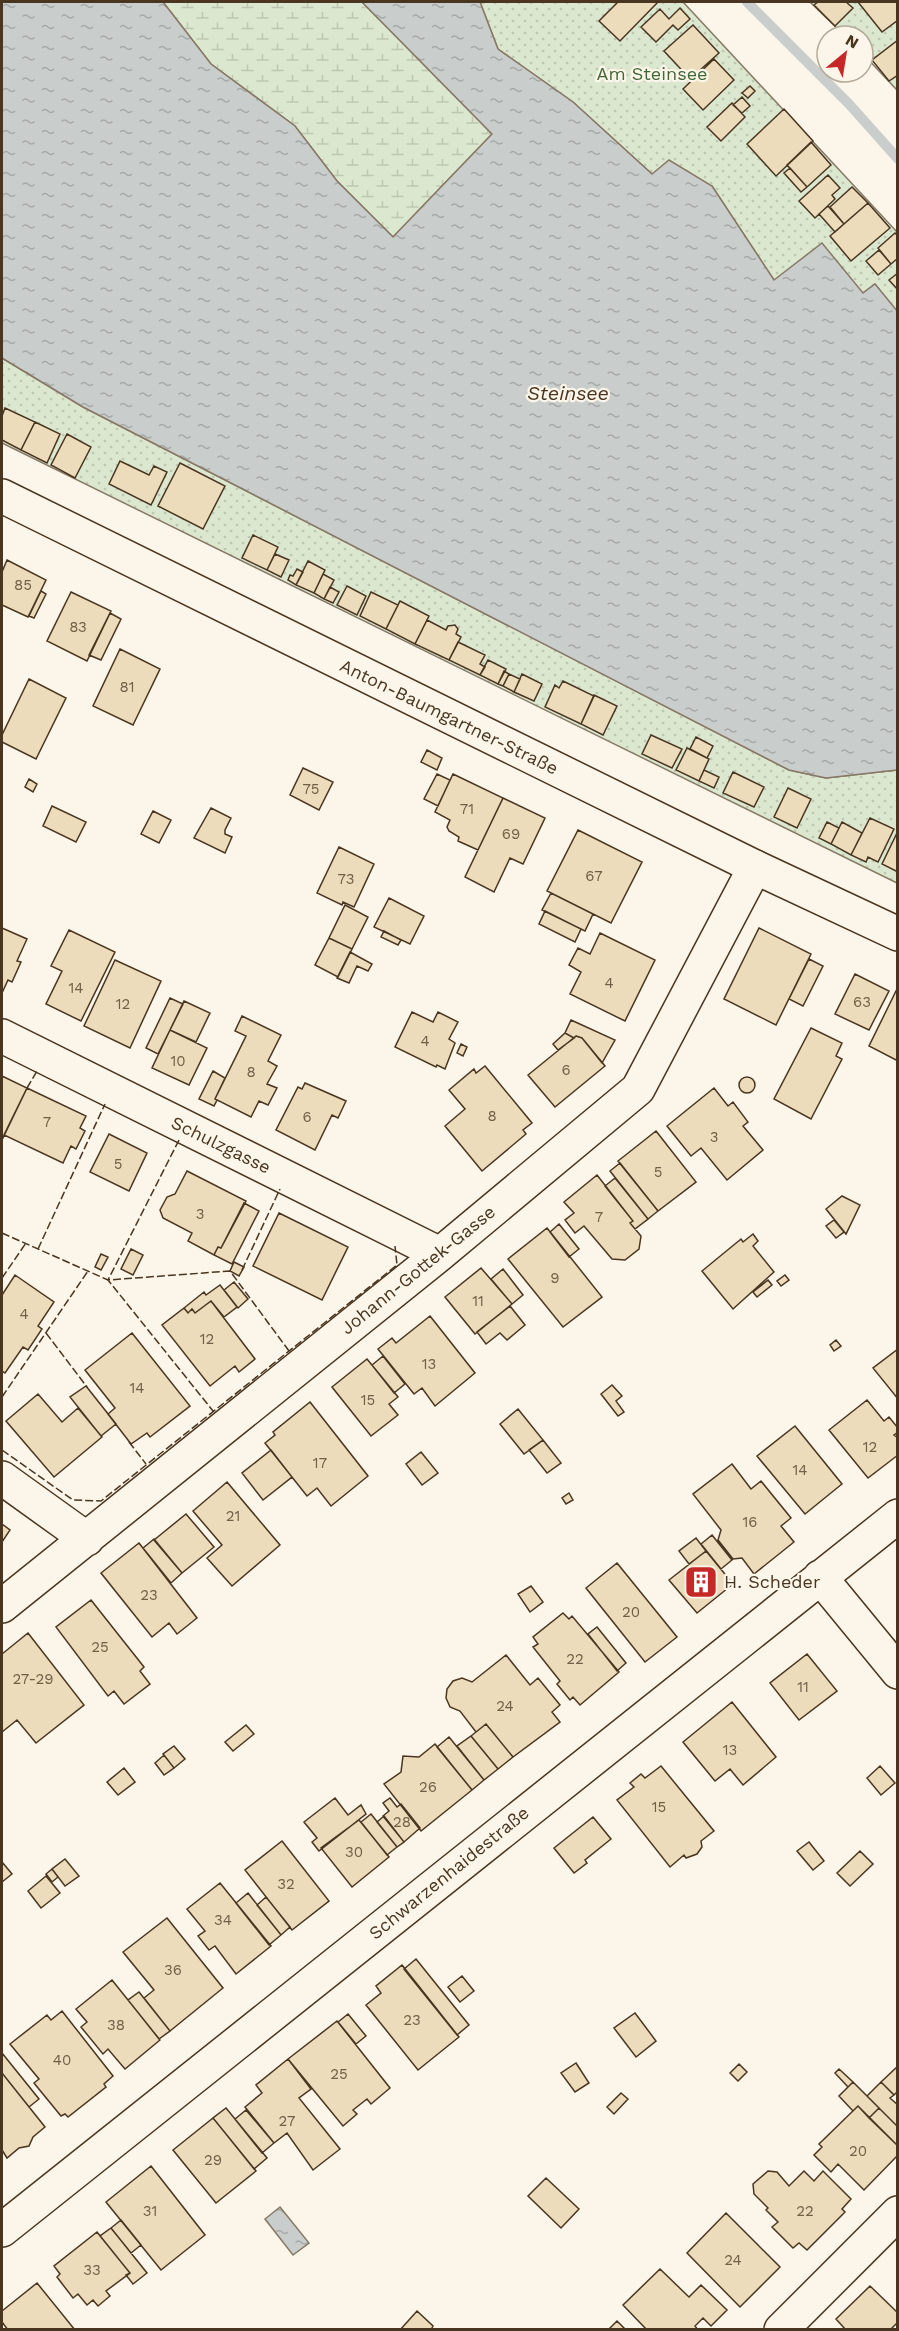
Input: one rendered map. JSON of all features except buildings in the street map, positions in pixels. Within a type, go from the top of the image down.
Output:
[{"type":"street","name":"Anton-Baumgartner-Straße","points":[[2,496],[755,867],[897,934]]},
{"type":"street","name":"Johann-Gottek-Gasse","points":[[2,1606],[440,1254],[638,1089],[755,867]]},
{"type":"street","name":"Schulzgasse","points":[[2,1036],[440,1254]]},
{"type":"street","points":[[2,1478],[87,1539]]},
{"type":"street","name":"Schwarzenhaidestraße","points":[[2,2230],[897,1516]]},
{"type":"street","points":[[820,1577],[897,1672]]},
{"type":"street","points":[[781,2330],[897,2213]]},
{"type":"green space","points":[[163,2],[362,2],[492,134],[393,237],[337,181],[295,126],[211,64]]},
{"type":"green space","name":"Am Steinsee","points":[[480,2],[683,2],[897,232],[897,312],[875,284],[863,293],[774,280],[712,186],[652,174],[573,102],[498,49]]},
{"type":"green space","points":[[810,2],[897,2],[897,90],[875,67],[875,24],[833,24]]},
{"type":"green space","points":[[2,358],[83,407],[789,770],[826,778],[897,770],[897,883],[2,443]]},
{"type":"water","name":"Steinsee","points":[[2,2],[163,2],[211,64],[295,126],[337,181],[393,237],[492,134],[362,2],[480,2],[498,49],[573,102],[652,174],[669,160],[712,186],[774,280],[822,243],[863,293],[875,284],[898,312],[897,770],[826,778],[789,770],[83,407],[2,358]]},
{"type":"water","points":[[280,2207],[309,2243],[293,2255],[265,2219]]},
{"type":"waterway","points":[[747,2],[849,104],[898,159]]},
{"type":"fence","points":[[27,1088],[37,1071]]},
{"type":"fence","points":[[38,1249],[105,1104]]},
{"type":"fence","points":[[179,1140],[108,1280],[213,1411]]},
{"type":"fence","points":[[242,1270],[280,1189]]},
{"type":"fence","points":[[2,1233],[108,1280],[230,1271],[289,1351]]},
{"type":"fence","points":[[2,1278],[26,1243]]},
{"type":"fence","points":[[2,1450],[73,1500],[101,1501],[397,1265],[395,1246]]},
{"type":"fence","points":[[2,1397],[88,1271]]},
{"type":"fence","points":[[46,1333],[87,1387]]},
{"type":"fence","points":[[129,1442],[146,1464]]},
{"type":"place","name":"H. Scheder","points":[[701,1582]]}]
